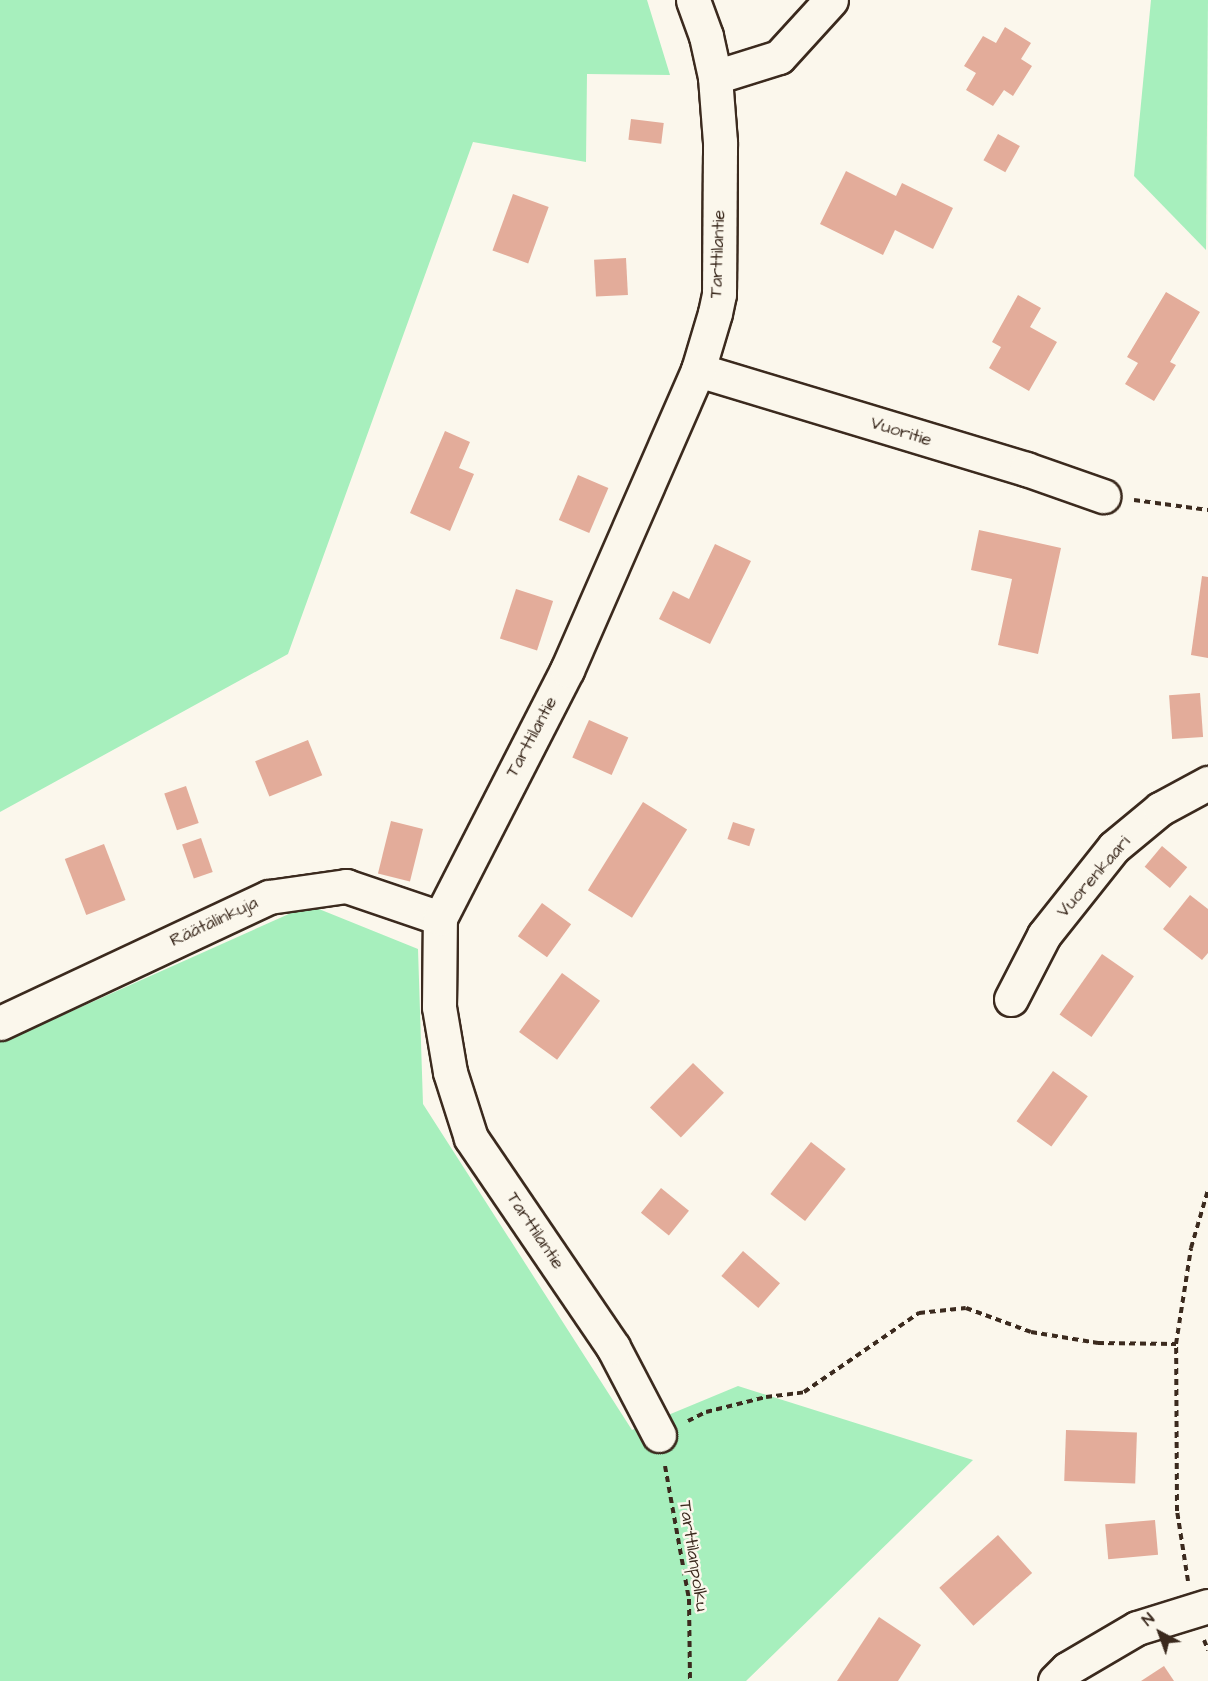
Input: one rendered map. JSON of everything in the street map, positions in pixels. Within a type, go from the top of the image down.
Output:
[{"type":"street","name":"Tarttilantie","points":[[659,1435],[613,1347],[471,1138],[450,1072],[440,1007],[440,918],[567,670],[698,370],[719,294],[720,142],[715,77],[706,36],[693,0]]},
{"type":"street","points":[[715,77],[779,57],[831,0]]},
{"type":"street","name":"Vuoritie","points":[[698,370],[1026,469],[1103,496]]},
{"type":"street","name":"Vuorenkaari","points":[[1011,999],[1044,935],[1114,848],[1160,809],[1208,783]]},
{"type":"street","name":"Räätälinkuja","points":[[0,1023],[269,897],[346,886],[440,918]]},
{"type":"street","points":[[1055,1681],[1067,1669],[1137,1628],[1200,1608]]},
{"type":"path","points":[[1103,496],[1208,510]]},
{"type":"path","points":[[1208,1190],[1191,1248],[1176,1344],[1177,1510],[1208,1650]]},
{"type":"path","points":[[659,1435],[706,1413],[804,1392],[919,1313],[966,1308],[1031,1332],[1098,1343],[1176,1344]]},
{"type":"path","name":"Tarttilanpolku","points":[[659,1435],[689,1599],[690,1681]]},
{"type":"green space","points":[[0,0],[647,0],[670,75],[587,74],[586,162],[473,142],[288,654],[0,812]]},
{"type":"green space","points":[[1151,0],[1208,0],[1206,250],[1134,176]]},
{"type":"green space","points":[[309,905],[418,949],[423,1104],[632,1430],[738,1386],[973,1460],[746,1681],[0,1681],[0,1031],[5,1041]]},
{"type":"building","points":[[1005,27],[1031,43],[1021,59],[1032,66],[1013,96],[1004,90],[993,106],[966,90],[976,73],[964,66],[983,36],[996,43]]},
{"type":"building","points":[[631,119],[664,123],[661,144],[628,140]]},
{"type":"building","points":[[998,134],[1020,146],[1005,172],[983,160]]},
{"type":"building","points":[[846,171],[896,196],[902,183],[953,208],[933,249],[895,230],[883,255],[820,224]]},
{"type":"building","points":[[513,194],[549,207],[528,263],[492,250]]},
{"type":"building","points":[[626,258],[628,295],[596,297],[594,260]]},
{"type":"building","points":[[1166,292],[1200,312],[1170,362],[1176,365],[1154,401],[1125,384],[1138,363],[1127,357]]},
{"type":"building","points":[[1018,295],[1041,308],[1030,327],[1057,342],[1029,391],[989,368],[1001,347],[992,342]]},
{"type":"building","points":[[445,431],[470,442],[459,468],[474,474],[450,531],[410,513]]},
{"type":"building","points":[[578,475],[608,488],[589,533],[559,520]]},
{"type":"building","points":[[979,530],[1061,548],[1038,654],[998,645],[1012,579],[971,570]]},
{"type":"building","points":[[715,544],[751,561],[710,644],[659,619],[673,591],[689,599]]},
{"type":"building","points":[[1202,576],[1208,577],[1208,658],[1191,655]]},
{"type":"building","points":[[516,589],[553,601],[537,651],[500,638]]},
{"type":"building","points":[[1200,693],[1203,737],[1172,739],[1169,695]]},
{"type":"building","points":[[589,720],[628,737],[612,775],[572,757]]},
{"type":"building","points":[[308,740],[322,775],[269,797],[255,761]]},
{"type":"building","points":[[186,786],[199,823],[177,830],[164,793]]},
{"type":"building","points":[[643,802],[687,830],[632,918],[588,890]]},
{"type":"building","points":[[391,821],[423,829],[410,881],[378,873]]},
{"type":"building","points":[[733,822],[755,829],[749,846],[727,839]]},
{"type":"building","points":[[201,838],[213,872],[194,879],[182,845]]},
{"type":"building","points":[[104,844],[126,900],[86,915],[65,859]]},
{"type":"building","points":[[1162,846],[1187,867],[1170,888],[1145,867]]},
{"type":"building","points":[[1190,895],[1208,909],[1208,953],[1202,960],[1163,929]]},
{"type":"building","points":[[542,903],[571,924],[547,957],[518,936]]},
{"type":"building","points":[[1102,954],[1134,976],[1092,1037],[1060,1015]]},
{"type":"building","points":[[562,973],[600,1001],[557,1060],[519,1032]]},
{"type":"building","points":[[693,1063],[724,1093],[681,1137],[650,1108]]},
{"type":"building","points":[[1053,1071],[1088,1096],[1051,1146],[1017,1121]]},
{"type":"building","points":[[811,1142],[846,1169],[805,1221],[770,1194]]},
{"type":"building","points":[[661,1188],[689,1211],[669,1236],[641,1213]]},
{"type":"building","points":[[743,1251],[780,1283],[758,1308],[721,1276]]},
{"type":"building","points":[[1066,1430],[1137,1432],[1135,1483],[1064,1481]]},
{"type":"building","points":[[1155,1520],[1158,1555],[1108,1559],[1105,1524]]},
{"type":"building","points":[[998,1535],[1032,1573],[973,1626],[939,1588]]},
{"type":"building","points":[[879,1617],[921,1645],[898,1681],[837,1681]]},
{"type":"building","points":[[1164,1666],[1174,1681],[1141,1681]]}]
